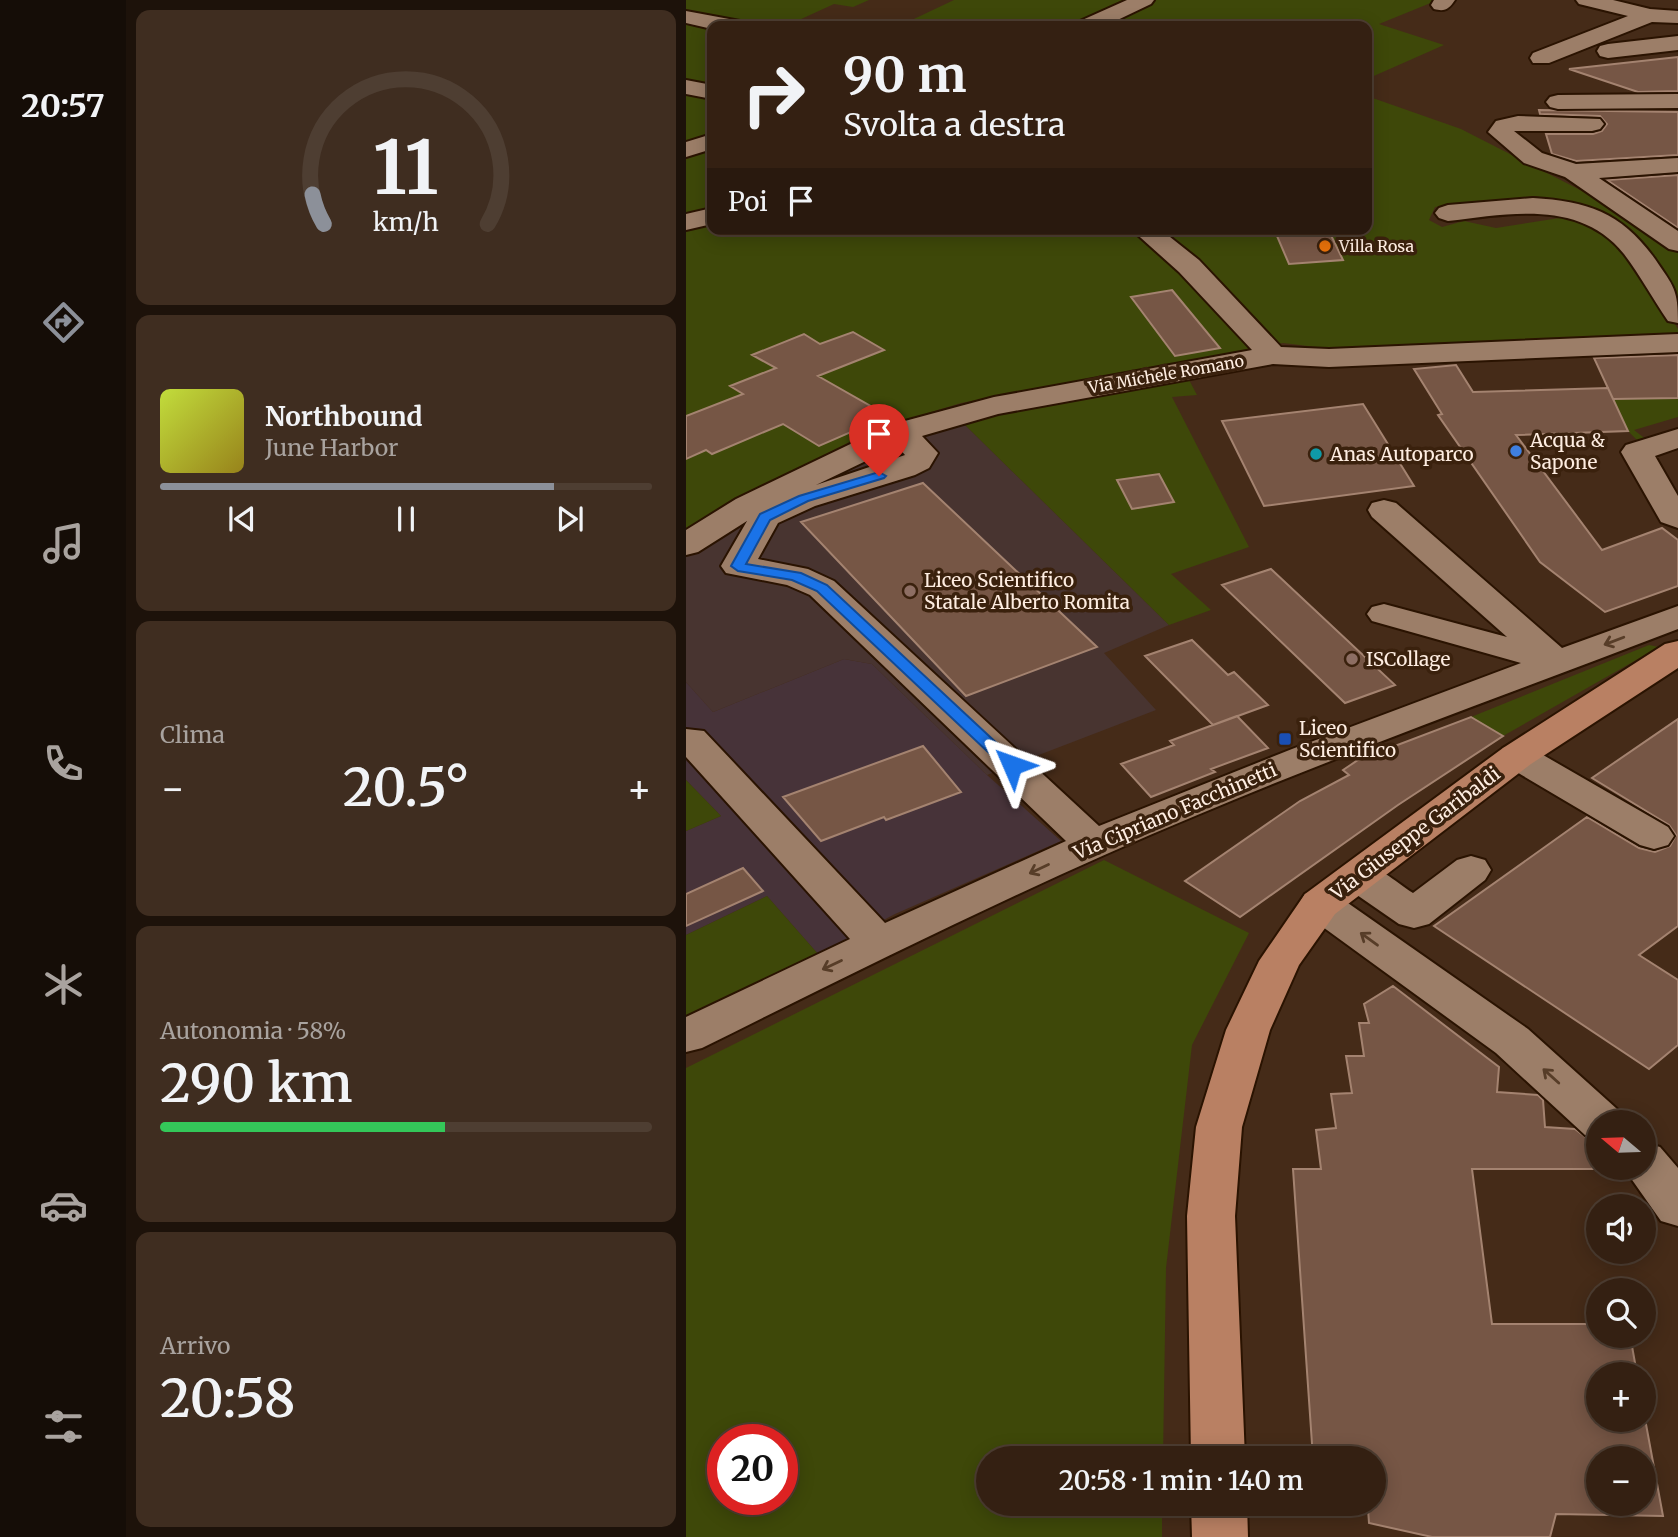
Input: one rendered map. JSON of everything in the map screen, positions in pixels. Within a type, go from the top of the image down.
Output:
[{"type":"main road","name":"Via Giuseppe Garibaldi","points":[[1218,1446],[1211,1216],[1219,1127],[1248,1030],[1280,961],[1320,904],[1517,756],[1678,652]]},
{"type":"main road","points":[[1219,1516],[1220,1537]]},
{"type":"street","points":[[1099,21],[1144,0]]},
{"type":"street","points":[[1586,0],[1649,9],[1678,17]]},
{"type":"street","points":[[686,17],[723,1]]},
{"type":"street","points":[[1541,58],[1649,9]]},
{"type":"street","points":[[686,17],[707,21]]},
{"type":"street","points":[[1608,51],[1678,43]]},
{"type":"street","points":[[686,87],[707,91]]},
{"type":"street","points":[[1514,102],[1678,102]]},
{"type":"street","points":[[1592,124],[1518,122],[1504,126],[1500,132],[1533,158],[1574,172],[1678,243]]},
{"type":"street","points":[[686,150],[707,143]]},
{"type":"street","points":[[1574,172],[1678,165]]},
{"type":"street","points":[[1448,213],[1534,204],[1564,209],[1592,218],[1612,227],[1631,248],[1678,315]]},
{"type":"street","points":[[686,222],[707,217]]},
{"type":"street","points":[[1151,235],[1189,267],[1273,355]]},
{"type":"street","name":"Via Michele Romano","points":[[686,545],[747,506],[901,432],[994,406],[1273,355],[1329,358],[1678,343]]},
{"type":"street","points":[[738,566],[765,517],[804,499],[904,468],[918,461],[922,453],[901,432]]},
{"type":"street","points":[[1673,503],[1637,452],[1678,438]]},
{"type":"street","points":[[1384,510],[1557,663]]},
{"type":"street","points":[[686,561],[796,576],[822,588],[1094,844]]},
{"type":"street","points":[[1384,614],[1557,663]]},
{"type":"street","name":"Via Cipriano Facchinetti","points":[[686,1036],[1094,844],[1252,778],[1678,617]]},
{"type":"street","points":[[691,739],[879,943]]},
{"type":"street","points":[[1517,756],[1654,836]]},
{"type":"street","points":[[1358,876],[1414,914],[1471,870]]},
{"type":"street","points":[[1320,904],[1511,1041],[1588,1110]]},
{"type":"street","points":[[1656,1174],[1678,1207]]},
{"type":"shaded area","name":"Liceo Scientifico Statale Alberto Romita","points":[[961,421],[1169,625],[1104,653],[1156,710],[987,775],[872,664],[844,659],[713,712],[686,682],[686,556],[758,514],[893,445]]},
{"type":"shaded area","points":[[844,659],[872,664],[987,775],[1061,841],[895,914],[818,954],[767,896],[686,935],[686,831],[721,816],[686,780],[686,682],[713,712]]},
{"type":"green space","points":[[686,0],[869,0],[853,7],[834,4],[797,21],[707,21],[707,235],[1372,235],[1372,98],[1461,129],[1586,193],[1592,192],[1678,251],[1678,303],[1640,247],[1577,205],[1535,196],[1435,207],[1429,220],[1442,227],[1464,221],[1496,228],[1566,217],[1609,231],[1644,277],[1678,329],[1678,335],[1333,349],[1283,343],[961,403],[873,430],[732,502],[686,529]]},
{"type":"green space","points":[[954,0],[1438,0],[1379,24],[1444,45],[1372,77],[1372,21],[910,21]]},
{"type":"green space","points":[[1187,376],[1197,395],[1172,397],[1249,547],[1171,574],[1211,610],[1169,625],[961,421]]},
{"type":"green space","points":[[1678,376],[1678,417],[1634,430],[1647,440],[1639,442],[1628,431],[1604,378]]},
{"type":"green space","points":[[1649,645],[1659,647],[1503,736],[1471,717]]},
{"type":"green space","points":[[686,780],[721,816],[686,831]]},
{"type":"green space","points":[[1104,860],[1249,933],[1192,1045],[1166,1268],[1163,1446],[976,1446],[976,1516],[1162,1516],[1162,1537],[686,1537],[686,1068]]},
{"type":"green space","points":[[767,896],[818,954],[686,1016],[686,935]]},
{"type":"building","points":[[1678,57],[1678,91],[1638,92],[1569,69]]},
{"type":"building","points":[[1539,110],[1678,112],[1678,155],[1576,161],[1552,154],[1546,134],[1593,134],[1602,131],[1607,124],[1600,116],[1540,114]]},
{"type":"building","points":[[1678,175],[1678,228],[1607,180]]},
{"type":"building","points":[[1277,235],[1331,235],[1343,260],[1289,264]]},
{"type":"building","points":[[1172,290],[1220,348],[1175,356],[1131,297]]},
{"type":"building","points":[[853,332],[884,350],[818,376],[888,416],[819,446],[783,424],[712,454],[706,450],[686,459],[686,416],[743,394],[730,386],[776,368],[752,355],[804,334],[820,344]]},
{"type":"building","points":[[1678,355],[1678,398],[1613,399],[1594,358]]},
{"type":"building","points":[[1456,365],[1473,392],[1608,388],[1628,431],[1516,435],[1602,550],[1662,528],[1678,540],[1678,586],[1605,612],[1540,562],[1438,415],[1442,414],[1414,369]]},
{"type":"building","name":"Anas Autoparco","points":[[1363,404],[1414,486],[1264,506],[1222,421]]},
{"type":"building","points":[[1159,474],[1174,502],[1132,509],[1117,480]]},
{"type":"building","points":[[923,483],[1097,647],[966,696],[801,522]]},
{"type":"building","points":[[1271,569],[1395,685],[1345,703],[1222,585]]},
{"type":"building","points":[[1192,640],[1228,675],[1234,672],[1268,705],[1213,725],[1145,656]]},
{"type":"building","points":[[1237,716],[1268,748],[1211,769],[1215,772],[1151,797],[1121,764],[1174,745],[1170,741]]},
{"type":"building","points":[[1471,717],[1503,736],[1398,805],[1240,917],[1185,881],[1300,801],[1349,775],[1343,770],[1358,760]]},
{"type":"building","points":[[1678,719],[1678,926],[1639,955],[1678,980],[1678,1045],[1649,1069],[1434,926],[1587,817],[1639,848],[1655,852],[1670,846],[1676,835],[1669,825],[1592,778]]},
{"type":"building","points":[[923,746],[961,792],[821,841],[783,797]]},
{"type":"building","points":[[743,868],[763,891],[686,926],[686,894]]},
{"type":"building","points":[[1393,986],[1499,1067],[1497,1092],[1538,1095],[1543,1100],[1545,1127],[1575,1129],[1586,1137],[1586,1169],[1472,1169],[1492,1324],[1586,1324],[1586,1348],[1632,1348],[1635,1362],[1586,1362],[1586,1432],[1647,1432],[1650,1446],[1586,1446],[1586,1515],[1556,1514],[1550,1537],[1432,1537],[1369,1523],[1368,1516],[1386,1516],[1386,1446],[1312,1446],[1293,1169],[1321,1169],[1316,1130],[1336,1128],[1331,1094],[1352,1093],[1346,1056],[1364,1056],[1359,1023],[1369,1023],[1364,1004]]},
{"type":"building","points":[[1656,1478],[1663,1516],[1656,1516]]},
{"type":"place","name":"Villa Rosa","points":[[1325,246]]},
{"type":"place","name":"Acqua & Sapone","points":[[1516,451]]},
{"type":"place","name":"Anas Autoparco","points":[[1316,454]]},
{"type":"place","name":"Liceo Scientifico Statale Alberto Romita","points":[[910,591]]},
{"type":"place","name":"ISCollage","points":[[1352,659]]},
{"type":"place","name":"Liceo Scientifico","points":[[1285,739]]},
{"type":"route","points":[[879,476],[804,499],[765,517],[738,566],[796,576],[822,588],[1012,765]]}]
